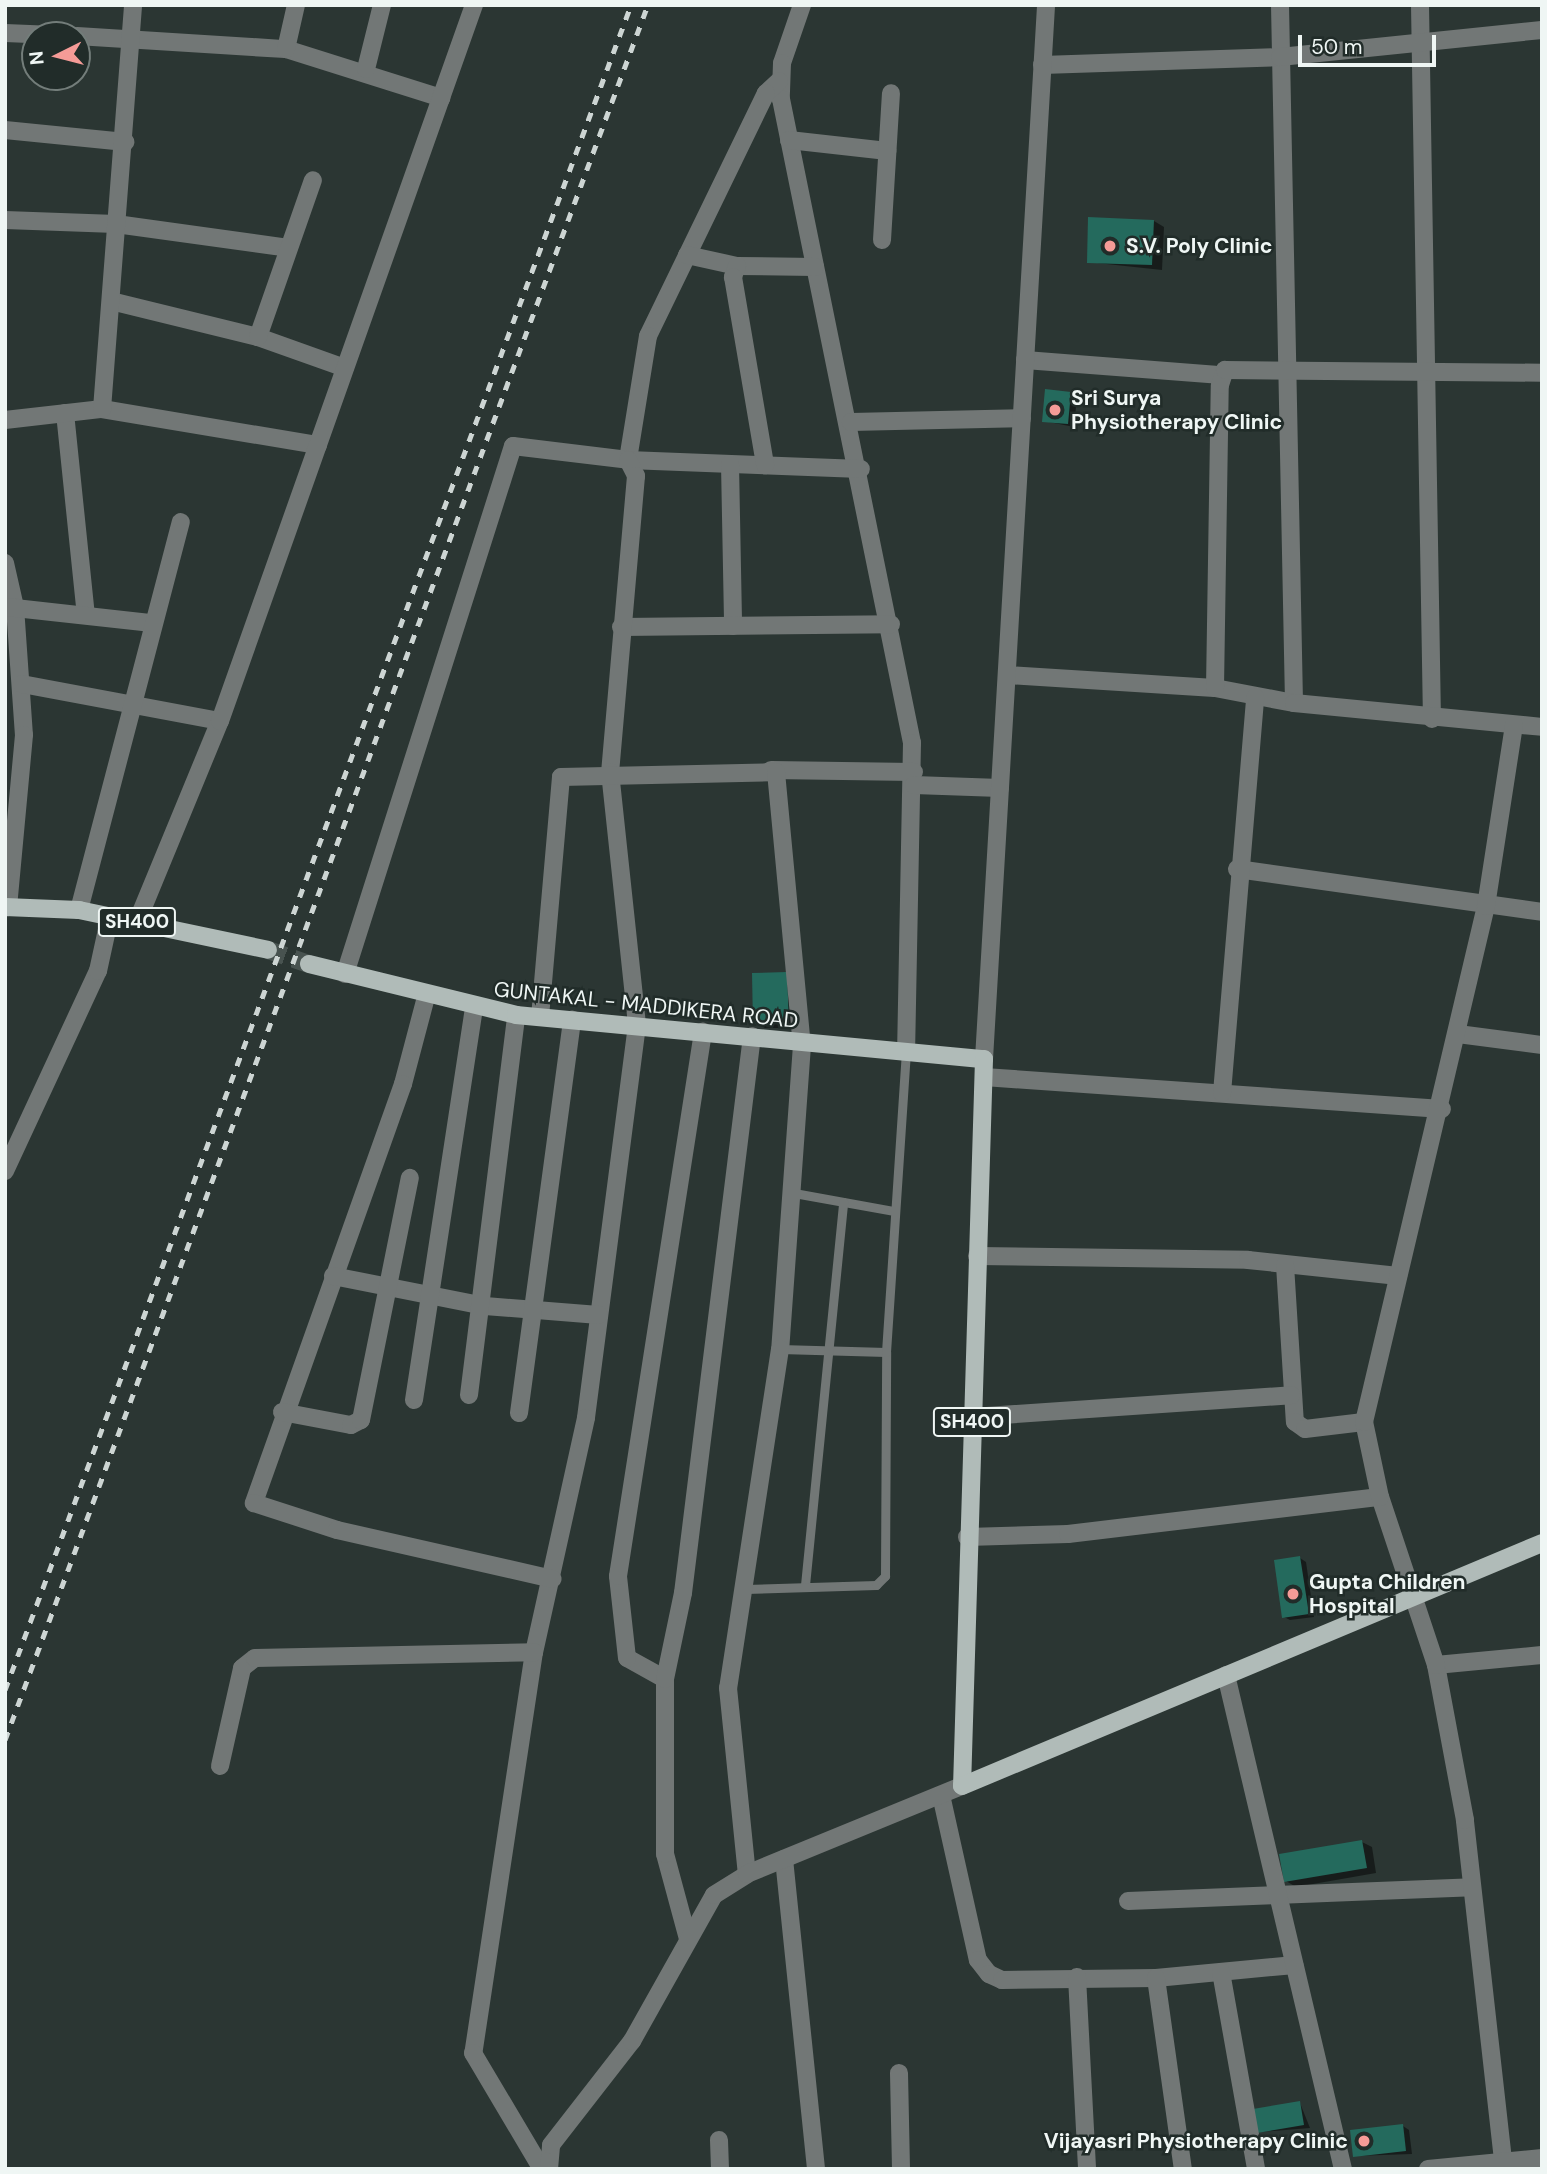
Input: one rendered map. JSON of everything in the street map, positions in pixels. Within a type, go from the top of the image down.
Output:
[{"type":"main road","name":"SH400","points":[[7,907],[79,910],[268,950]]},
{"type":"main road","name":"GUNTAKAL - MADDIKERA ROAD","points":[[309,964],[474,1008],[516,1015],[752,1036],[802,1045],[984,1059]]},
{"type":"main road","name":"SH400","points":[[962,1786],[967,1538],[984,1059]]},
{"type":"main road","points":[[962,1786],[1542,1543]]},
{"type":"street","points":[[102,409],[115,302],[116,224],[125,142],[133,5]]},
{"type":"street","points":[[286,49],[296,5]]},
{"type":"street","points":[[366,69],[382,5]]},
{"type":"street","points":[[136,922],[220,721],[474,5]]},
{"type":"street","points":[[803,5],[779,81],[815,267],[861,469],[891,624],[914,778],[906,1051]]},
{"type":"street","points":[[984,1059],[1046,5]]},
{"type":"street","points":[[1280,5],[1293,703]]},
{"type":"street","points":[[1420,5],[1432,719]]},
{"type":"street","points":[[1042,65],[1280,57],[1542,30]]},
{"type":"street","points":[[91,36],[286,49],[366,69],[441,98]]},
{"type":"street","points":[[542,2169],[473,2053],[534,1652],[586,1418],[637,1025],[610,772],[636,476],[628,460],[648,336],[766,93],[779,81]]},
{"type":"street","points":[[882,240],[891,93]]},
{"type":"street","points":[[5,130],[125,142]]},
{"type":"street","points":[[789,140],[887,150]]},
{"type":"street","points":[[258,337],[313,180]]},
{"type":"street","points":[[5,220],[116,224],[288,248]]},
{"type":"street","points":[[687,255],[737,266],[815,267]]},
{"type":"street","points":[[737,266],[733,277],[765,465]]},
{"type":"street","points":[[115,302],[258,337],[345,368]]},
{"type":"street","points":[[1025,360],[1221,375],[1233,368],[1542,373]]},
{"type":"street","points":[[1215,688],[1221,375]]},
{"type":"street","points":[[5,419],[102,409],[318,445]]},
{"type":"street","points":[[65,413],[86,615]]},
{"type":"street","points":[[851,422],[1021,418]]},
{"type":"street","points":[[345,974],[513,446],[628,460],[861,469]]},
{"type":"street","points":[[730,464],[733,626]]},
{"type":"street","points":[[79,910],[152,623],[181,522]]},
{"type":"street","points":[[5,563],[22,684],[20,817],[7,907]]},
{"type":"street","points":[[10,607],[152,623]]},
{"type":"street","points":[[621,627],[891,624]]},
{"type":"street","points":[[1007,675],[1215,688],[1293,703],[1432,719],[1542,727]]},
{"type":"street","points":[[22,684],[132,701],[220,721]]},
{"type":"street","points":[[1222,1094],[1237,869],[1255,697]]},
{"type":"street","points":[[1503,2160],[1472,1887],[1436,1665],[1380,1497],[1364,1422],[1398,1276],[1442,1109],[1486,906],[1514,725]]},
{"type":"street","points":[[540,1017],[558,785],[569,772],[771,770],[914,778],[1000,788]]},
{"type":"street","points":[[747,1874],[728,1688],[780,1349],[794,1193],[802,1045],[779,778],[771,770]]},
{"type":"street","points":[[1237,869],[1542,912]]},
{"type":"street","points":[[5,1171],[98,971],[110,916]]},
{"type":"street","points":[[426,996],[403,1084],[253,1497],[257,1507],[551,1579]]},
{"type":"street","points":[[414,1400],[474,1008]]},
{"type":"street","points":[[469,1395],[485,1306],[516,1015]]},
{"type":"street","points":[[519,1413],[572,1020]]},
{"type":"street","points":[[665,1679],[628,1658],[618,1576],[704,1032]]},
{"type":"street","points":[[1458,1034],[1542,1045]]},
{"type":"street","points":[[688,1939],[665,1854],[665,1679],[683,1593],[752,1036]]},
{"type":"street","points":[[984,1077],[1442,1109]]},
{"type":"street","points":[[282,1412],[351,1425],[361,1420],[410,1178]]},
{"type":"street","points":[[977,1256],[1284,1265],[1398,1276]]},
{"type":"street","points":[[1284,1265],[1291,1395],[1295,1422],[1305,1429],[1364,1422]]},
{"type":"street","points":[[333,1276],[388,1290],[485,1306],[599,1315]]},
{"type":"street","points":[[972,1417],[1291,1395]]},
{"type":"street","points":[[967,1538],[1068,1534],[1380,1497]]},
{"type":"street","points":[[220,1766],[242,1668],[255,1658],[534,1652]]},
{"type":"street","points":[[1436,1665],[1542,1655]]},
{"type":"street","points":[[1226,1675],[1343,2169]]},
{"type":"street","points":[[550,2169],[551,2145],[632,2041],[715,1895],[747,1874],[962,1786]]},
{"type":"street","points":[[941,1795],[978,1960],[1002,1980],[1156,1978],[1294,1965]]},
{"type":"street","points":[[784,1859],[817,2169]]},
{"type":"street","points":[[1128,1900],[1472,1887]]},
{"type":"street","points":[[1221,1972],[1256,2169]]},
{"type":"street","points":[[1077,1977],[1087,2169]]},
{"type":"street","points":[[1156,1978],[1182,2169]]},
{"type":"street","points":[[899,2073],[901,2169]]},
{"type":"street","points":[[719,2140],[720,2169]]},
{"type":"street","points":[[1428,2169],[1542,2158]]},
{"type":"lane","points":[[745,1589],[876,1586],[885,1576],[886,1352],[906,1051]]},
{"type":"lane","points":[[794,1193],[894,1211]]},
{"type":"lane","points":[[805,1586],[844,1202]]},
{"type":"lane","points":[[780,1349],[886,1352]]},
{"type":"building","points":[[1088,217],[1154,220],[1152,265],[1087,263]]},
{"type":"building","points":[[1045,389],[1071,392],[1068,424],[1042,422]]},
{"type":"building","points":[[787,972],[789,1023],[753,1024],[752,973]]},
{"type":"building","points":[[1300,1556],[1309,1614],[1282,1618],[1274,1560]]},
{"type":"building","points":[[1362,1840],[1367,1868],[1284,1882],[1279,1854]]},
{"type":"building","points":[[1300,2101],[1304,2125],[1257,2133],[1253,2109]]},
{"type":"building","points":[[1403,2124],[1406,2151],[1353,2157],[1350,2130]]},
{"type":"tunnel","points":[[268,950],[309,964]]},
{"type":"railway","points":[[5,1690],[631,5]]},
{"type":"railway","points":[[5,1740],[648,5]]},
{"type":"place","name":"S.V. Poly Clinic","points":[[1110,246]]},
{"type":"place","name":"Sri Surya Physiotherapy Clinic","points":[[1055,410]]},
{"type":"place","name":"Gupta Children Hospital","points":[[1293,1594]]},
{"type":"place","name":"Vijayasri Physiotherapy Clinic","points":[[1364,2141]]}]
